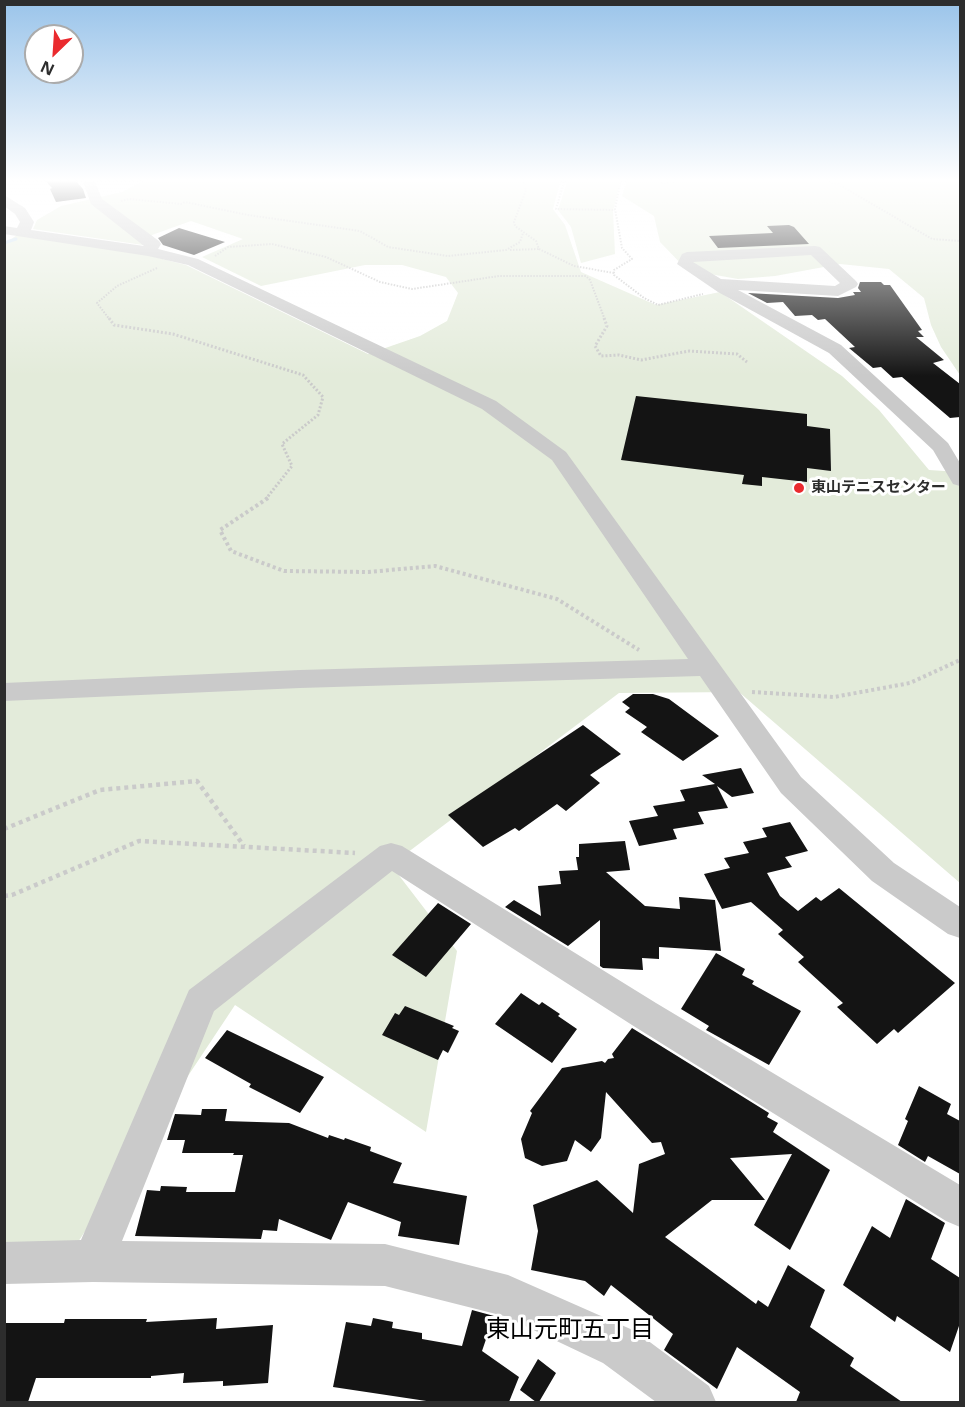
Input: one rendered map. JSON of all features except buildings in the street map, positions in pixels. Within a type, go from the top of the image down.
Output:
[{"type":"street","points":[[79,245],[153,260],[193,262],[489,405],[559,456],[791,785],[883,872],[960,924]]},
{"type":"street","points":[[153,260],[154,245]]},
{"type":"street","points":[[720,286],[838,291],[850,284],[815,250],[687,257],[685,264],[720,286],[835,349],[951,449],[960,480]]},
{"type":"street","points":[[4,692],[300,679],[670,669],[715,675]]},
{"type":"street","points":[[93,1261],[201,1001],[391,855],[644,1014],[960,1207]]},
{"type":"street","points":[[4,1263],[93,1261],[386,1265],[508,1296],[619,1347],[693,1402]]},
{"type":"path","points":[[193,262],[218,255],[228,247],[262,245]]},
{"type":"path","points":[[275,245],[326,257],[380,282],[412,289],[499,276],[586,276],[590,280],[607,326],[595,346],[601,356],[619,355],[641,360],[689,351],[737,354],[747,362]]},
{"type":"path","points":[[384,245],[448,256],[539,249],[574,266],[614,273],[644,298],[658,305],[720,286]]},
{"type":"path","points":[[506,250],[515,245]]},
{"type":"path","points":[[537,245],[539,249]]},
{"type":"path","points":[[614,273],[614,270],[632,259],[621,245]]},
{"type":"path","points":[[153,260],[97,303],[114,325],[173,334],[303,375],[323,397],[318,415],[282,444],[292,466],[268,498],[220,530],[231,551],[284,571],[368,572],[435,566],[500,583],[557,599],[670,669]]},
{"type":"path","points":[[715,675],[760,694],[834,697],[910,683],[960,660]]},
{"type":"path","points":[[4,829],[100,790],[197,781],[245,846]]},
{"type":"path","points":[[4,896],[12,895],[139,841],[391,855]]},
{"type":"green space","points":[[4,245],[82,245],[139,253],[186,265],[368,354],[420,336],[447,321],[458,293],[446,277],[402,265],[365,265],[261,286],[202,257],[230,245],[572,245],[581,272],[656,305],[720,292],[842,376],[879,410],[929,470],[960,472],[960,883],[739,692],[619,693],[391,865],[457,951],[426,1132],[235,1005],[74,1248],[5,1249]]},
{"type":"green space","points":[[576,245],[615,245],[615,254],[581,263]]},
{"type":"green space","points":[[663,245],[960,245],[960,375],[941,347],[931,325],[924,298],[889,269],[840,264],[775,276],[738,279],[687,270]]},
{"type":"place","name":"東山テニスセンター","points":[[799,488]]},
{"type":"district","name":"東山元町五丁目","points":[[570,1330]]}]
